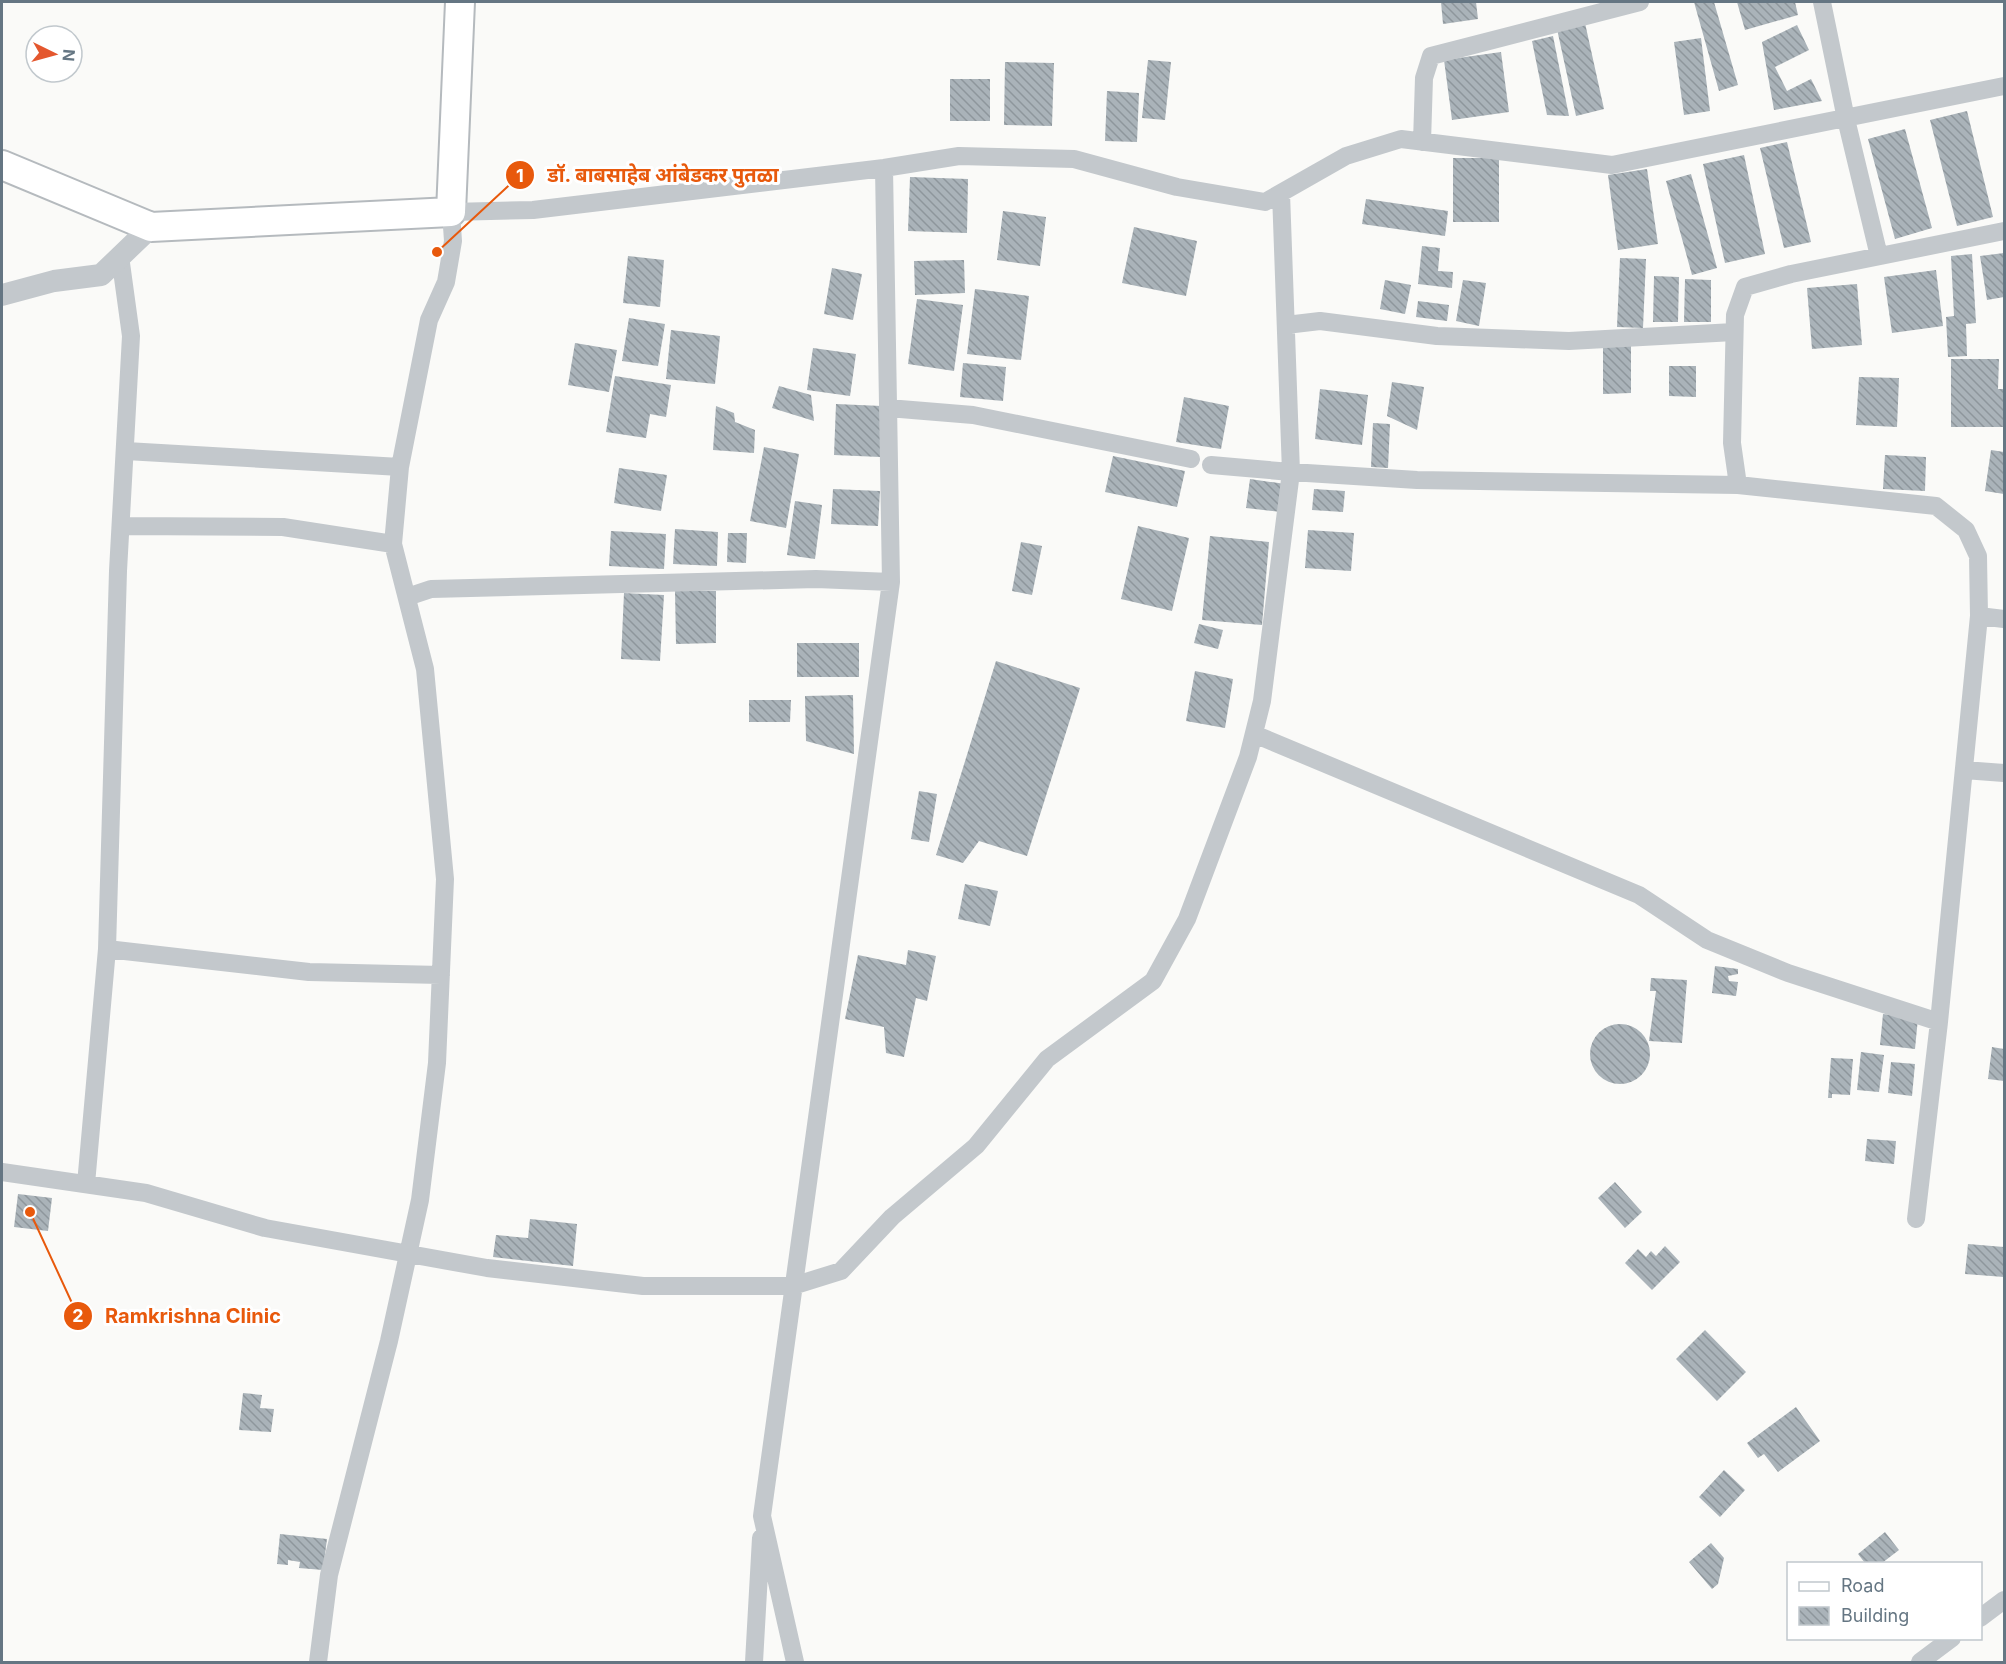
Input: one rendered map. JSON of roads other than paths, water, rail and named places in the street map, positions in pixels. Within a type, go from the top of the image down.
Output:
[{"type":"main road","points":[[2,165],[152,227],[451,212],[460,2]]},
{"type":"street","points":[[1422,142],[1424,78],[1431,56],[1640,2]]},
{"type":"street","points":[[1822,2],[1846,119],[1879,256]]},
{"type":"street","points":[[318,1662],[329,1575],[389,1341],[420,1200],[437,1063],[445,879],[425,669],[393,544],[400,467],[429,320],[446,282],[453,241],[451,212],[533,210],[884,168],[959,156],[1074,159],[1177,188],[1264,202],[1346,156],[1401,139],[1612,165],[2004,86]]},
{"type":"street","points":[[754,1662],[762,1516],[891,582],[884,168]]},
{"type":"street","points":[[2,1172],[146,1193],[265,1228],[488,1268],[643,1286],[794,1286],[841,1271],[892,1217],[976,1146],[1047,1059],[1154,981],[1187,919],[1254,734],[1262,701],[1291,472],[1281,193]]},
{"type":"street","points":[[2,295],[54,281],[101,275],[152,227]]},
{"type":"street","points":[[1738,485],[1732,443],[1734,332],[1735,315],[1745,287],[1791,274],[2004,231]]},
{"type":"street","points":[[86,1184],[106,949],[110,761],[131,336],[120,256]]},
{"type":"street","points":[[1286,325],[1320,321],[1437,336],[1569,341],[1734,332]]},
{"type":"street","points":[[888,408],[973,415],[1191,459]]},
{"type":"street","points":[[126,451],[400,467]]},
{"type":"street","points":[[1211,465],[1418,480],[1738,485],[1936,506],[1966,530],[1978,556],[1979,616],[1939,1022],[1916,1219]]},
{"type":"street","points":[[122,526],[283,527],[393,544]]},
{"type":"street","points":[[407,597],[431,589],[805,579],[891,582]]},
{"type":"street","points":[[1979,616],[2004,619]]},
{"type":"street","points":[[1254,734],[1639,895],[1707,940],[1788,973],[1939,1022]]},
{"type":"street","points":[[1964,770],[2004,773]]},
{"type":"street","points":[[106,949],[309,972],[441,975]]},
{"type":"street","points":[[762,1516],[795,1662]]},
{"type":"street","points":[[1982,1616],[2004,1600]]},
{"type":"street","points":[[1920,1662],[1949,1640]]},
{"type":"place","name":"डॉ. बाबसाहेब आंबेडकर पुतळा","points":[[437,252]]},
{"type":"place","name":"Ramkrishna Clinic","points":[[30,1212]]}]
